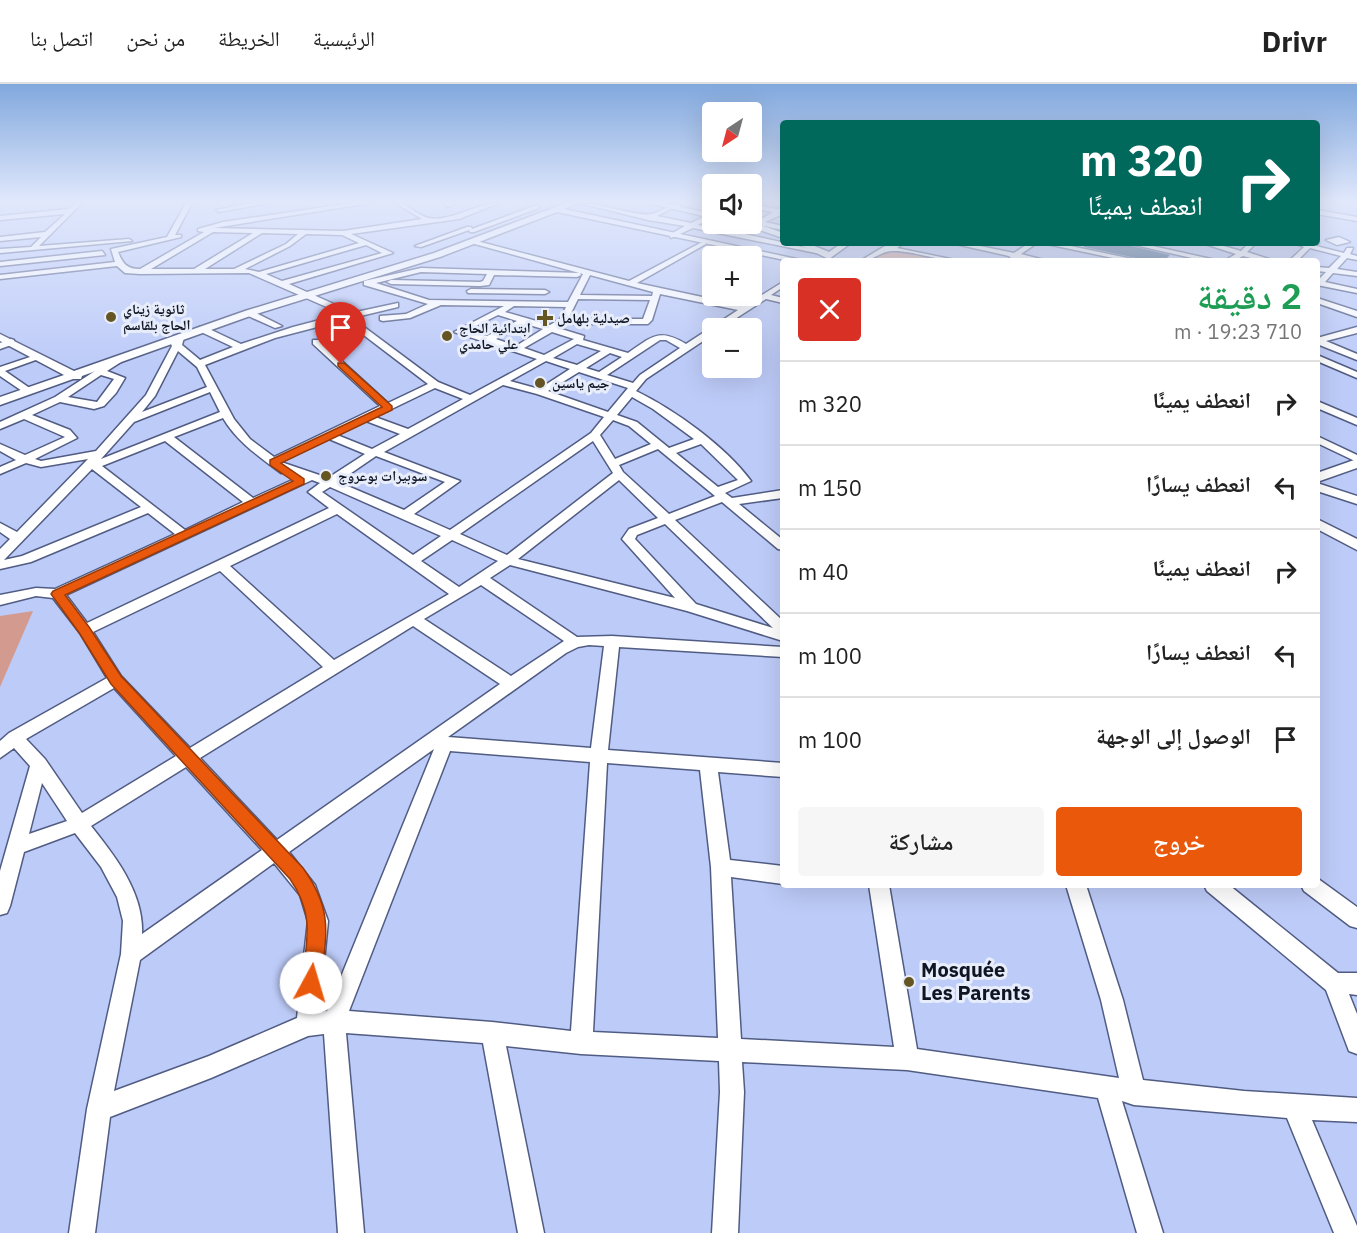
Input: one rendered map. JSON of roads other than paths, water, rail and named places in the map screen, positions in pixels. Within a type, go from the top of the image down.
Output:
[{"type":"main road","points":[[118,360],[249,313],[430,257]]},
{"type":"main road","points":[[0,337],[6,344],[39,357],[75,376]]},
{"type":"main road","points":[[0,403],[98,370]]},
{"type":"main road","points":[[0,403],[75,376]]},
{"type":"main road","points":[[1320,477],[1357,461]]},
{"type":"main road","points":[[1320,516],[1357,537]]},
{"type":"main road","points":[[1320,525],[1357,545]]},
{"type":"street","points":[[1,278],[24,257]]},
{"type":"street","points":[[0,264],[65,257]]},
{"type":"street","points":[[116,257],[119,264],[128,271],[233,271],[259,274],[342,311],[343,315],[435,384],[471,399]]},
{"type":"street","points":[[139,272],[165,257]]},
{"type":"street","points":[[194,272],[219,257]]},
{"type":"street","points":[[233,271],[263,257]]},
{"type":"street","points":[[259,274],[319,257]]},
{"type":"street","points":[[282,284],[377,257]]},
{"type":"street","points":[[394,257],[399,267]]},
{"type":"street","points":[[529,257],[587,274],[632,283],[656,295]]},
{"type":"street","points":[[632,283],[679,257]]},
{"type":"street","points":[[1320,281],[1330,271],[1332,257]]},
{"type":"street","points":[[1,278],[119,264]]},
{"type":"street","points":[[1320,269],[1357,274]]},
{"type":"street","points":[[370,282],[421,270],[489,271],[491,274],[587,274]]},
{"type":"street","points":[[370,282],[478,285],[486,282],[491,274]]},
{"type":"street","points":[[517,349],[563,321],[587,274]]},
{"type":"street","points":[[540,305],[552,275]]},
{"type":"street","points":[[356,279],[424,301],[540,305],[656,295],[746,309]]},
{"type":"street","points":[[1320,283],[1357,291]]},
{"type":"street","points":[[732,318],[780,286]]},
{"type":"street","points":[[438,290],[545,292]]},
{"type":"street","points":[[563,321],[645,322],[656,295]]},
{"type":"street","points":[[765,297],[780,300]]},
{"type":"street","points":[[1320,299],[1357,304]]},
{"type":"street","points":[[1320,300],[1357,315]]},
{"type":"street","points":[[383,318],[406,316],[441,302]]},
{"type":"street","points":[[199,364],[279,333],[343,315],[359,314],[395,305]]},
{"type":"street","points":[[513,305],[458,332],[488,339],[632,389],[701,440],[745,481],[724,497],[633,532],[628,539],[691,607]]},
{"type":"street","points":[[314,492],[374,452],[580,338],[497,312]]},
{"type":"street","points":[[249,313],[278,326]]},
{"type":"street","points":[[488,339],[524,321]]},
{"type":"street","points":[[202,329],[242,348]]},
{"type":"street","points":[[1320,340],[1357,330]]},
{"type":"street","points":[[600,376],[662,336],[686,348]]},
{"type":"street","points":[[413,561],[595,435],[612,417],[632,389],[650,371],[702,338]]},
{"type":"street","points":[[0,557],[95,461],[130,420],[159,382],[179,340],[199,364],[225,413],[246,441],[459,594]]},
{"type":"street","points":[[576,341],[630,356]]},
{"type":"street","points":[[316,342],[388,408]]},
{"type":"street","points":[[1320,342],[1357,357]]},
{"type":"street","points":[[540,392],[609,350]]},
{"type":"street","points":[[0,371],[39,357]]},
{"type":"street","points":[[1320,359],[1357,375]]},
{"type":"street","points":[[0,426],[59,399],[98,370],[118,360]]},
{"type":"street","points":[[59,399],[73,401],[87,407],[108,400],[120,378],[98,370]]},
{"type":"street","points":[[0,371],[28,392]]},
{"type":"street","points":[[501,382],[540,392],[633,424],[780,544]]},
{"type":"street","points":[[276,464],[435,384]]},
{"type":"street","points":[[130,420],[212,388]]},
{"type":"street","points":[[1320,405],[1357,422]]},
{"type":"street","points":[[0,447],[25,460],[41,464],[95,461],[225,413]]},
{"type":"street","points":[[0,471],[72,438],[66,432],[25,416]]},
{"type":"street","points":[[368,417],[408,433]]},
{"type":"street","points":[[595,435],[616,469],[780,626]]},
{"type":"street","points":[[166,436],[253,504]]},
{"type":"street","points":[[330,436],[454,481],[405,515]]},
{"type":"street","points":[[16,847],[79,824],[413,619],[459,594],[508,560],[616,469],[664,448],[701,440]]},
{"type":"street","points":[[1320,441],[1357,461]]},
{"type":"street","points":[[95,461],[184,535]]},
{"type":"street","points":[[276,464],[329,482],[508,560],[691,607],[780,635]]},
{"type":"street","points":[[0,600],[36,592],[57,594],[312,475]]},
{"type":"street","points":[[1320,488],[1357,500]]},
{"type":"street","points":[[724,497],[780,494]]},
{"type":"street","points":[[0,565],[26,559],[150,508]]},
{"type":"street","points":[[85,630],[223,566],[338,509]]},
{"type":"street","points":[[0,527],[18,538]]},
{"type":"street","points":[[223,566],[333,668]]},
{"type":"street","points":[[482,579],[574,642]]},
{"type":"street","points":[[57,594],[85,630],[116,680],[296,873],[308,891],[318,921],[307,1025]]},
{"type":"street","points":[[413,619],[511,684]]},
{"type":"street","points":[[581,1042],[599,754],[612,641]]},
{"type":"street","points":[[130,954],[275,852],[436,744],[511,684],[574,642],[612,641],[780,652]]},
{"type":"street","points":[[0,751],[15,738],[116,680]]},
{"type":"street","points":[[15,738],[39,764],[79,824],[108,861],[126,896],[133,921],[130,954],[99,1109],[82,1233]]},
{"type":"street","points":[[436,744],[599,754],[780,770]]},
{"type":"street","points":[[351,1233],[334,1021],[436,744]]},
{"type":"street","points":[[708,763],[721,867],[732,1092],[725,1233]]},
{"type":"street","points":[[0,906],[39,764]]},
{"type":"street","points":[[721,867],[780,874]]},
{"type":"street","points":[[875,888],[907,1059]]},
{"type":"street","points":[[1077,888],[1112,1000],[1134,1093]]},
{"type":"street","points":[[1218,888],[1334,983],[1357,1043]]},
{"type":"street","points":[[1315,888],[1357,919]]},
{"type":"street","points":[[1334,983],[1357,984]]},
{"type":"street","points":[[99,1109],[211,1067],[307,1025],[334,1021],[581,1042],[907,1059],[1134,1093],[1294,1108],[1357,1110]]},
{"type":"street","points":[[492,1033],[531,1233]]},
{"type":"street","points":[[1107,1089],[1150,1233]]},
{"type":"street","points":[[1294,1108],[1347,1233]]},
{"type":"place","name":"ثانوية زيناي الحاج بلقاسم","points":[[111,317]]},
{"type":"place","name":"صيدلية بلهامل","points":[[545,318]]},
{"type":"place","name":"ابتدائية الحاج علي حامدي","points":[[447,336]]},
{"type":"place","name":"جيم ياسين","points":[[540,383]]},
{"type":"place","name":"سوبيرات بوعروج","points":[[326,476]]},
{"type":"place","name":"Mosquée Les Parents","points":[[909,982]]}]
